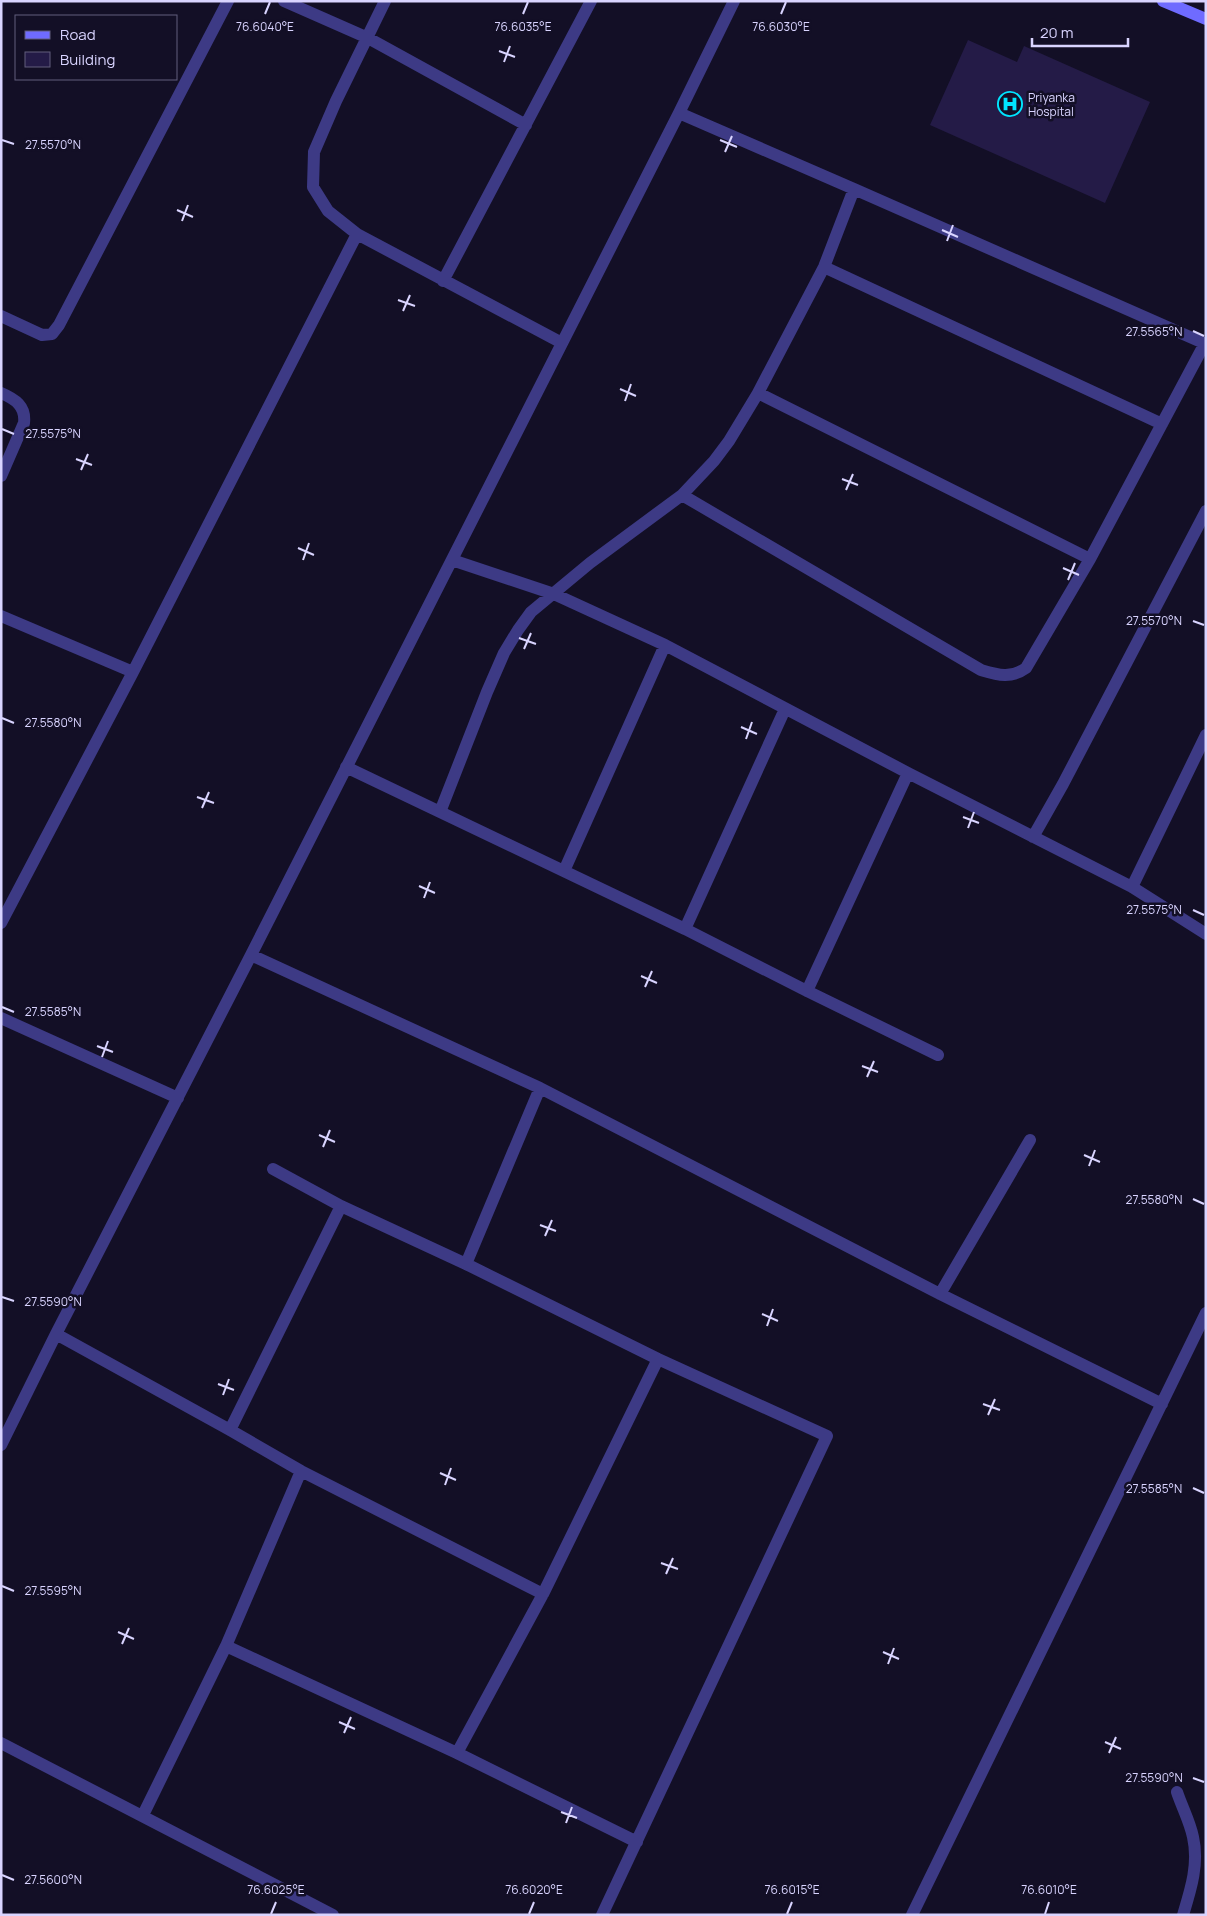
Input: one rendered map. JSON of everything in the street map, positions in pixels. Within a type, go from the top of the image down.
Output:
[{"type":"main road","points":[[1163,1],[1206,19]]},
{"type":"street","points":[[1,316],[42,335],[52,334],[59,325],[228,1]]},
{"type":"street","points":[[284,1],[368,38],[526,125]]},
{"type":"street","points":[[385,1],[336,101],[314,152],[313,187],[328,210],[356,234],[562,343]]},
{"type":"street","points":[[443,281],[591,1]]},
{"type":"street","points":[[1,1445],[679,113],[734,1]]},
{"type":"street","points":[[679,113],[1205,343],[1090,559],[1026,668],[1017,674],[1001,676],[981,670],[682,495]]},
{"type":"street","points":[[440,812],[504,652],[531,612],[608,549],[682,495],[729,441],[758,393],[824,267],[854,189]]},
{"type":"street","points":[[1,923],[134,672],[356,234]]},
{"type":"street","points":[[824,267],[1162,424]]},
{"type":"street","points":[[1,393],[11,397],[22,407],[25,414],[24,423],[1,476]]},
{"type":"street","points":[[758,393],[1090,559]]},
{"type":"street","points":[[1033,836],[1063,784],[1206,511]]},
{"type":"street","points":[[452,560],[554,594],[665,645],[908,774],[1132,887],[1206,934]]},
{"type":"street","points":[[1,616],[134,672]]},
{"type":"street","points":[[564,871],[665,645]]},
{"type":"street","points":[[684,929],[785,709]]},
{"type":"street","points":[[1132,887],[1206,735]]},
{"type":"street","points":[[346,767],[684,929],[938,1055]]},
{"type":"street","points":[[807,991],[908,774]]},
{"type":"street","points":[[251,955],[540,1088],[940,1294],[1162,1404]]},
{"type":"street","points":[[1,1018],[178,1098]]},
{"type":"street","points":[[466,1264],[540,1088]]},
{"type":"street","points":[[940,1294],[1030,1140]]},
{"type":"street","points":[[273,1169],[341,1206],[466,1264],[658,1359],[827,1436],[602,1915]]},
{"type":"street","points":[[230,1430],[341,1206]]},
{"type":"street","points":[[912,1915],[1206,1313]]},
{"type":"street","points":[[56,1334],[301,1471],[543,1594]]},
{"type":"street","points":[[457,1753],[543,1594],[658,1359]]},
{"type":"street","points":[[143,1815],[226,1646],[301,1471]]},
{"type":"street","points":[[226,1646],[457,1753],[637,1842]]},
{"type":"street","points":[[1,1743],[333,1915]]},
{"type":"street","points":[[1177,1792],[1193,1837],[1195,1860],[1193,1880],[1183,1915]]},
{"type":"building","points":[[968,40],[1017,62],[1024,46],[1150,102],[1105,203],[930,125]]},
{"type":"place","name":"Priyanka Hospital","points":[[1010,104]]}]
